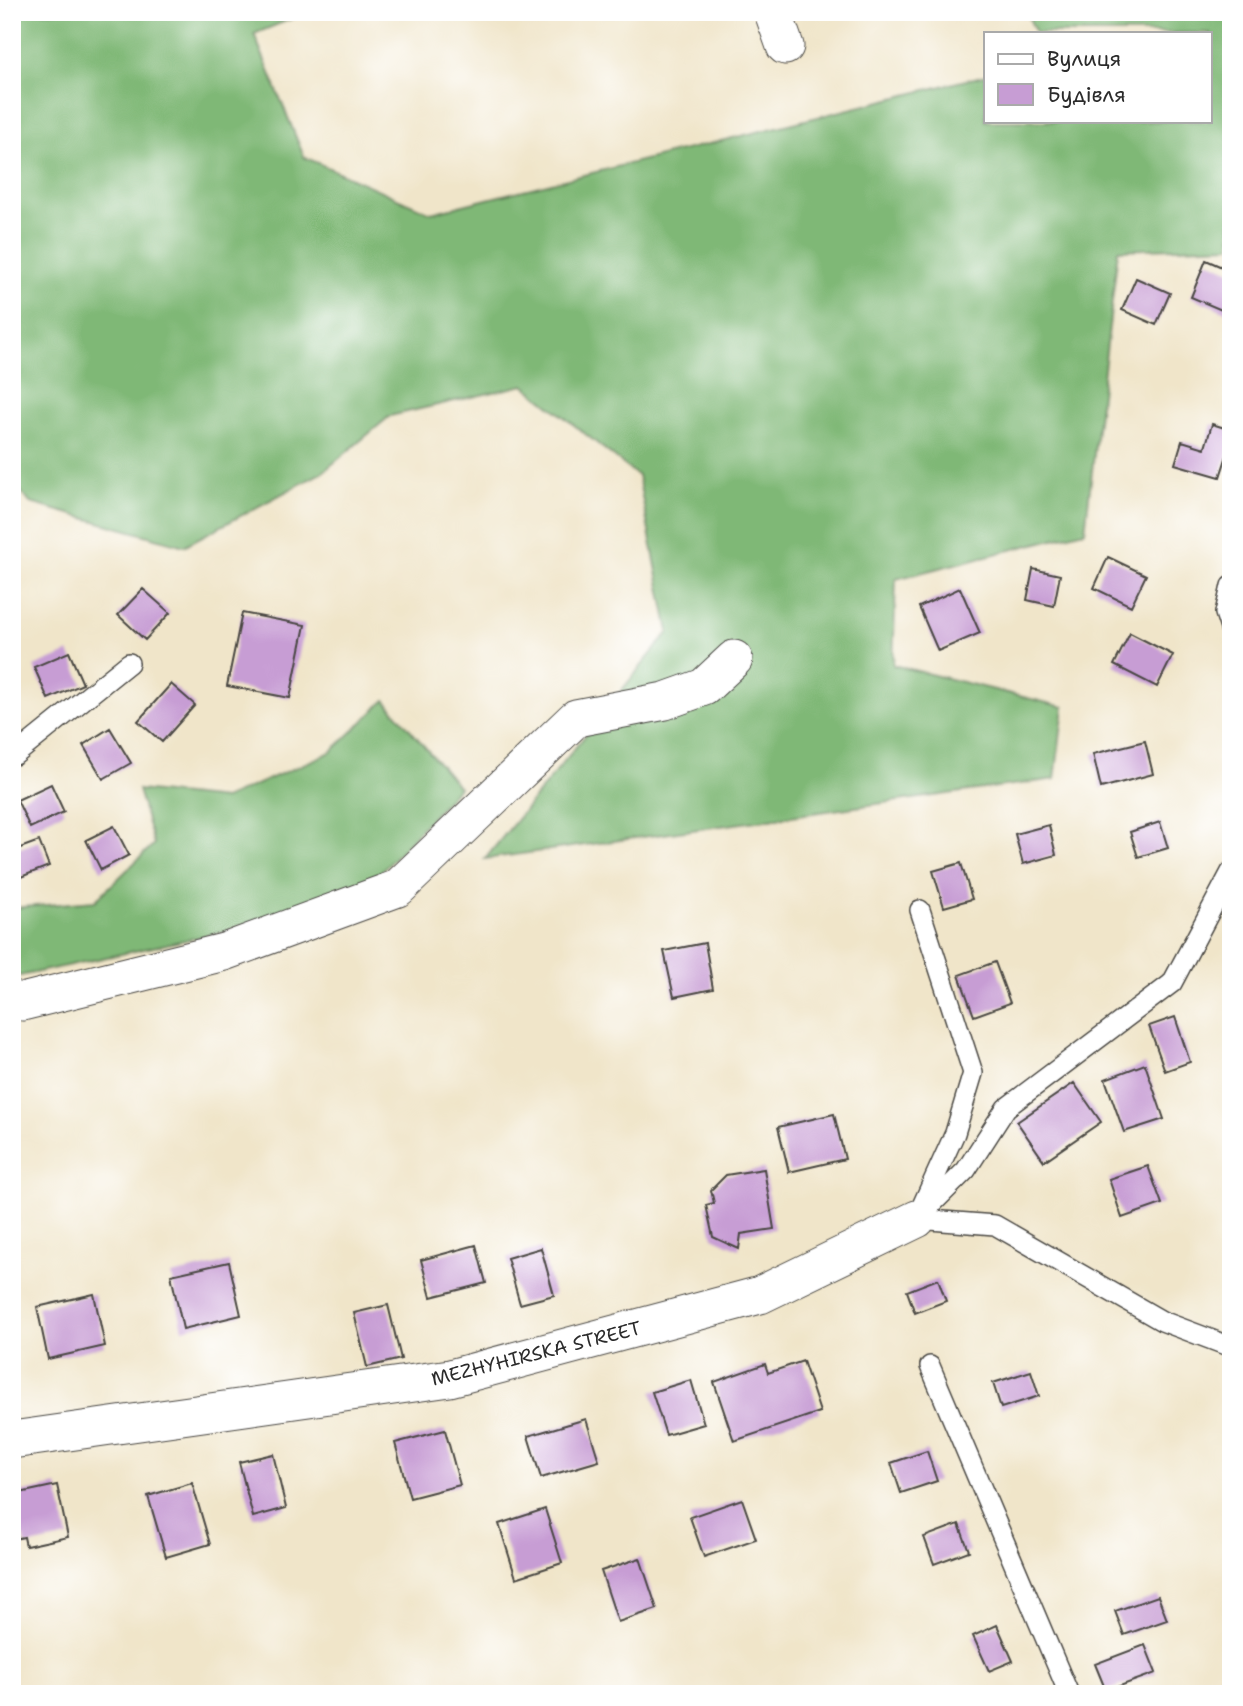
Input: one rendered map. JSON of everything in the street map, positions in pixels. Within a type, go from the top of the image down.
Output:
[{"type":"street","points":[[12,1000],[22,1002],[224,953],[398,888],[576,718],[665,701],[704,687],[734,659]]},
{"type":"street","name":"MEZHYHIRSKA STREET","points":[[12,1440],[450,1378],[760,1295],[917,1219]]},
{"type":"lane","points":[[1231,586],[1225,613],[1231,632]]},
{"type":"lane","points":[[12,755],[129,663]]},
{"type":"lane","points":[[917,1219],[966,1170],[1006,1108],[1172,983],[1231,872]]},
{"type":"lane","points":[[917,1219],[955,1133],[973,1073],[920,909]]},
{"type":"lane","points":[[917,1219],[995,1225],[1163,1321],[1231,1348]]},
{"type":"lane","points":[[930,1366],[1069,1694]]},
{"type":"green space","points":[[12,12],[308,12],[254,34],[304,157],[431,213],[984,75],[984,122],[1212,122],[1212,32],[1036,32],[1026,12],[1231,12],[1231,246],[1118,250],[1085,531],[896,579],[893,665],[1064,707],[1055,779],[485,859],[669,632],[638,476],[524,385],[390,416],[323,472],[184,546],[30,503],[12,480]]},
{"type":"green space","points":[[385,700],[459,787],[376,878],[227,931],[20,976],[12,974],[12,908],[95,901],[154,844],[138,790],[224,799],[331,752]]},
{"type":"building","points":[[1206,260],[1231,271],[1231,314],[1191,297]]},
{"type":"building","points":[[1136,278],[1170,293],[1156,325],[1122,310]]},
{"type":"building","points":[[1212,424],[1231,430],[1231,443],[1220,477],[1175,464],[1182,441],[1205,448]]},
{"type":"building","points":[[1108,557],[1146,575],[1131,606],[1094,588]]},
{"type":"building","points":[[1033,569],[1060,575],[1054,606],[1027,600]]},
{"type":"building","points":[[960,588],[980,633],[938,651],[919,607]]},
{"type":"building","points":[[143,589],[170,613],[145,640],[118,615]]},
{"type":"building","points":[[242,613],[305,625],[290,698],[227,686]]},
{"type":"building","points":[[1130,633],[1173,655],[1157,687],[1114,665]]},
{"type":"building","points":[[69,652],[83,684],[48,699],[34,667]]},
{"type":"building","points":[[171,684],[195,705],[162,742],[138,721]]},
{"type":"building","points":[[110,728],[131,763],[103,779],[83,745]]},
{"type":"building","points":[[1145,741],[1153,774],[1101,788],[1093,754]]},
{"type":"building","points":[[51,784],[64,812],[30,828],[17,800]]},
{"type":"building","points":[[1160,822],[1168,848],[1138,857],[1130,832]]},
{"type":"building","points":[[1049,825],[1056,855],[1023,864],[1015,834]]},
{"type":"building","points":[[114,826],[129,855],[101,870],[86,840]]},
{"type":"building","points":[[39,841],[49,866],[13,880],[12,851]]},
{"type":"building","points":[[961,863],[972,899],[944,907],[933,871]]},
{"type":"building","points":[[705,943],[713,989],[674,997],[664,951]]},
{"type":"building","points":[[995,962],[1010,1003],[974,1016],[959,975]]},
{"type":"building","points":[[1175,1017],[1190,1062],[1165,1071],[1149,1026]]},
{"type":"building","points":[[1145,1064],[1164,1119],[1124,1132],[1105,1079]]},
{"type":"building","points":[[1074,1083],[1101,1122],[1044,1161],[1017,1122]]},
{"type":"building","points":[[834,1114],[845,1159],[789,1172],[778,1127]]},
{"type":"building","points":[[1148,1166],[1162,1204],[1122,1218],[1109,1179]]},
{"type":"building","points":[[764,1169],[774,1229],[741,1234],[739,1249],[713,1237],[706,1205],[714,1203],[711,1190],[726,1175]]},
{"type":"building","points":[[476,1245],[486,1283],[431,1297],[421,1260]]},
{"type":"building","points":[[541,1248],[554,1295],[520,1304],[507,1258]]},
{"type":"building","points":[[229,1262],[241,1315],[183,1329],[171,1275]]},
{"type":"building","points":[[938,1279],[946,1301],[915,1313],[907,1291]]},
{"type":"building","points":[[94,1294],[105,1346],[48,1359],[37,1307]]},
{"type":"building","points":[[388,1305],[401,1359],[367,1367],[354,1313]]},
{"type":"building","points":[[803,1361],[820,1412],[734,1441],[714,1382],[765,1364],[768,1373]]},
{"type":"building","points":[[1031,1371],[1039,1396],[1001,1408],[993,1383]]},
{"type":"building","points":[[691,1380],[704,1424],[666,1435],[652,1392]]},
{"type":"building","points":[[586,1419],[599,1461],[541,1478],[528,1436]]},
{"type":"building","points":[[445,1430],[460,1485],[410,1498],[395,1443]]},
{"type":"building","points":[[927,1451],[937,1481],[901,1493],[891,1463]]},
{"type":"building","points":[[273,1454],[286,1508],[253,1517],[239,1462]]},
{"type":"building","points":[[192,1483],[210,1544],[166,1557],[148,1496]]},
{"type":"building","points":[[57,1485],[68,1537],[26,1546],[24,1537],[14,1539],[12,1504],[17,1503],[15,1494]]},
{"type":"building","points":[[742,1499],[756,1539],[704,1557],[690,1517]]},
{"type":"building","points":[[545,1509],[562,1563],[516,1578],[499,1524]]},
{"type":"building","points":[[959,1524],[969,1551],[934,1564],[924,1537]]},
{"type":"building","points":[[640,1558],[657,1609],[618,1622],[601,1571]]},
{"type":"building","points":[[1158,1596],[1167,1620],[1124,1635],[1115,1611]]},
{"type":"building","points":[[997,1625],[1013,1661],[989,1671],[973,1636]]},
{"type":"building","points":[[1145,1645],[1156,1673],[1106,1691],[1095,1664]]}]
